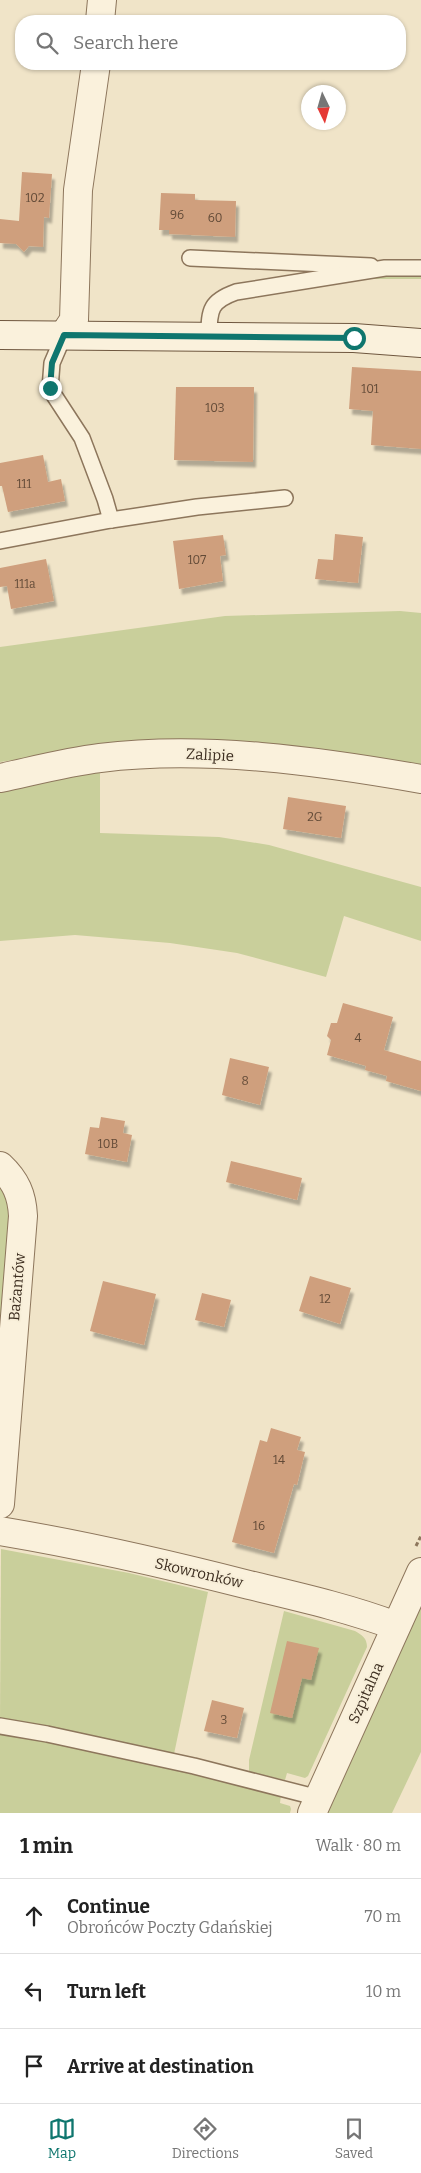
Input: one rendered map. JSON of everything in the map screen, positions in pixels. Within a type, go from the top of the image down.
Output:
[{"type":"street","points":[[101,15],[102,0]]},
{"type":"street","points":[[64,335],[74,320],[78,190],[95,70]]},
{"type":"street","points":[[0,335],[354,338],[421,343]]},
{"type":"street","name":"Zalipie","points":[[0,778],[100,758],[177,753],[284,759],[421,778]]},
{"type":"street","name":"Bażantów","points":[[0,1166],[16,1183],[22,1200],[23,1216],[0,1504]]},
{"type":"street","name":"Skowronków","points":[[0,1531],[59,1541],[193,1570],[349,1610],[396,1626]]},
{"type":"street","name":"Szpitalna","points":[[315,1806],[421,1572]]},
{"type":"lane","points":[[190,258],[351,264],[385,268],[421,268]]},
{"type":"lane","points":[[209,336],[209,321],[219,298],[236,292],[385,268]]},
{"type":"lane","points":[[64,335],[52,363],[50,388],[82,438],[105,499],[110,520]]},
{"type":"lane","points":[[0,541],[110,520],[197,507],[285,498]]},
{"type":"lane","points":[[0,1726],[48,1734],[194,1766],[315,1806]]},
{"type":"green space","points":[[421,273],[421,279],[368,279],[375,276]]},
{"type":"green space","points":[[400,611],[421,613],[421,767],[96,748],[0,762],[0,647],[225,616]]},
{"type":"green space","points":[[100,768],[100,833],[219,837],[269,845],[421,887],[421,941],[344,916],[326,977],[237,953],[170,943],[75,935],[0,941],[0,789]]},
{"type":"green space","points":[[0,1186],[6,1194],[10,1224],[0,1336]]},
{"type":"green space","points":[[1,1549],[129,1573],[208,1592],[174,1754],[0,1720]]},
{"type":"green space","points":[[421,1597],[421,1752],[392,1813],[322,1813]]},
{"type":"green space","points":[[284,1611],[355,1631],[364,1637],[367,1647],[308,1776],[305,1778],[287,1773],[285,1780],[249,1772],[249,1760]]},
{"type":"green space","points":[[0,1734],[79,1748],[281,1795],[280,1803],[290,1806],[290,1813],[0,1813]]},
{"type":"building","points":[[22,172],[52,174],[49,218],[44,217],[43,247],[29,246],[24,252],[16,244],[0,243],[0,219],[19,221]]},
{"type":"building","points":[[161,193],[195,194],[195,200],[236,201],[235,237],[169,234],[169,230],[159,230]]},
{"type":"building","points":[[352,367],[421,371],[421,449],[371,445],[373,411],[349,409]]},
{"type":"building","points":[[176,387],[254,387],[253,462],[174,460]]},
{"type":"building","points":[[43,455],[48,482],[61,479],[65,501],[8,512],[2,486],[0,486],[0,463]]},
{"type":"building","points":[[335,534],[363,537],[358,583],[315,579],[318,559],[333,560]]},
{"type":"building","points":[[223,535],[226,555],[220,556],[223,581],[179,589],[173,541]]},
{"type":"building","points":[[46,559],[54,601],[11,609],[7,586],[0,587],[0,568]]},
{"type":"building","points":[[288,797],[346,806],[341,838],[283,829]]},
{"type":"building","points":[[343,1003],[393,1017],[384,1050],[421,1061],[421,1091],[386,1081],[387,1076],[365,1070],[366,1066],[327,1055],[331,1040],[327,1036],[331,1023],[337,1023]]},
{"type":"building","points":[[230,1058],[269,1067],[260,1105],[222,1095]]},
{"type":"building","points":[[101,1117],[125,1121],[123,1133],[132,1135],[127,1162],[85,1154],[90,1127],[99,1128]]},
{"type":"building","points":[[231,1161],[302,1178],[297,1200],[226,1182]]},
{"type":"building","points":[[310,1276],[351,1288],[340,1324],[299,1311]]},
{"type":"building","points":[[103,1281],[156,1294],[144,1345],[90,1331]]},
{"type":"building","points":[[202,1293],[231,1300],[224,1327],[195,1320]]},
{"type":"building","points":[[271,1428],[301,1437],[297,1450],[305,1452],[297,1485],[294,1484],[274,1553],[232,1542],[260,1440],[267,1442]]},
{"type":"building","points":[[287,1641],[319,1648],[311,1680],[302,1678],[292,1718],[270,1713]]},
{"type":"building","points":[[212,1700],[244,1708],[237,1738],[204,1731]]},
{"type":"route","points":[[50,388],[52,363],[64,335],[354,338]]}]
